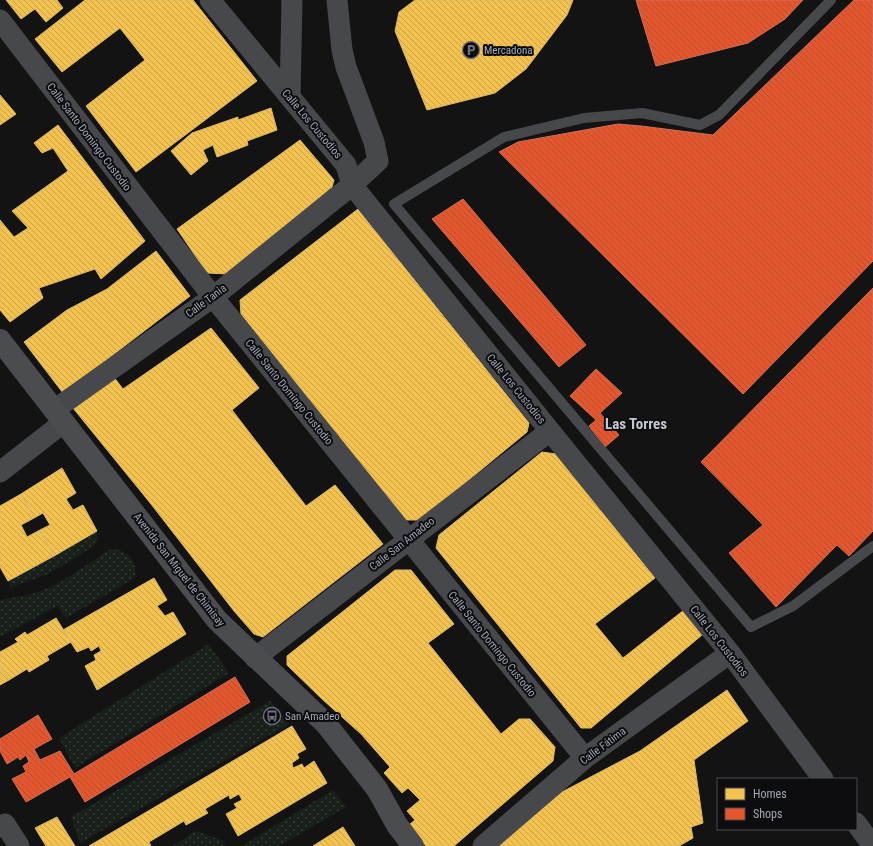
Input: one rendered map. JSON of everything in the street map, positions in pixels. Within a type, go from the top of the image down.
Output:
[{"type":"street","name":"Calle Los Custodios","points":[[210,0],[346,165],[352,185],[730,653],[822,778]]},
{"type":"street","points":[[290,97],[292,0]]},
{"type":"street","name":"Calle Tania","points":[[0,472],[59,416],[213,297],[352,185],[378,161],[374,142],[346,67],[342,50],[337,0]]},
{"type":"street","name":"Calle Santo Domingo Custodio","points":[[0,20],[213,297],[585,758]]},
{"type":"street","name":"Avenida San Miguel de Chimisay","points":[[0,340],[216,620],[326,724],[377,789],[397,824],[413,846]]},
{"type":"street","name":"Calle San Amadeo","points":[[255,658],[550,431]]},
{"type":"street","name":"Calle Fátima","points":[[483,846],[585,758],[730,653]]},
{"type":"street","points":[[0,827],[5,824],[19,846]]},
{"type":"street","points":[[857,824],[873,846]]},
{"type":"lane","points":[[831,0],[719,115],[700,125],[642,113],[584,118],[504,136],[394,204],[752,627],[793,606],[873,546]]},
{"type":"shaded area","points":[[97,531],[98,540],[93,547],[48,574],[11,587],[8,581]]},
{"type":"shaded area","points":[[115,549],[125,553],[132,559],[135,567],[135,578],[66,618],[57,606],[0,637],[0,600],[41,591],[71,575],[109,550]]},
{"type":"shaded area","points":[[209,644],[229,673],[75,768],[59,738]]},
{"type":"shaded area","points":[[270,701],[289,724],[80,843],[71,817]]},
{"type":"shaded area","points":[[333,790],[346,807],[279,846],[242,846]]},
{"type":"shaded area","points":[[196,831],[224,841],[225,846],[173,846]]},
{"type":"building: Homes","points":[[6,0],[57,0],[63,8],[46,22],[35,9],[21,19]]},
{"type":"building: Homes","points":[[85,0],[193,0],[257,81],[136,172],[86,106],[145,60],[120,28],[62,72],[35,39]]},
{"type":"building: Homes","name":"Mercadona","points":[[415,0],[573,0],[567,15],[526,69],[495,93],[427,110],[395,31],[399,12]]},
{"type":"building: Homes","points":[[0,95],[16,114],[0,125]]},
{"type":"building: Homes","points":[[271,108],[277,130],[247,141],[248,145],[217,157],[213,145],[203,150],[208,161],[191,175],[171,151],[192,133],[238,117],[238,120]]},
{"type":"building: Homes","points":[[58,125],[145,241],[101,279],[95,269],[39,288],[43,298],[10,322],[0,310],[0,220],[14,237],[28,228],[12,211],[68,171],[53,148],[42,153],[34,143]]},
{"type":"building: Homes","points":[[300,140],[334,180],[332,187],[227,274],[207,273],[177,229]]},
{"type":"building: Homes","points":[[358,209],[529,423],[527,432],[420,520],[405,520],[241,314],[240,300]]},
{"type":"building: Homes","points":[[156,251],[190,296],[63,393],[24,342],[67,310],[107,289]]},
{"type":"building: Homes","points":[[211,328],[259,388],[232,410],[306,506],[335,485],[383,544],[263,637],[254,634],[234,611],[151,504],[73,408],[113,376],[123,389]]},
{"type":"building: Homes","points":[[542,452],[556,454],[655,578],[595,624],[623,658],[684,610],[702,635],[591,728],[581,728],[436,548],[439,535]]},
{"type":"building: Homes","points":[[62,468],[76,493],[66,499],[73,510],[83,505],[97,531],[54,556],[40,530],[50,525],[43,513],[34,518],[21,494]]},
{"type":"building: Homes","points":[[21,494],[34,518],[21,525],[27,537],[40,530],[54,556],[8,581],[0,567],[0,506]]},
{"type":"building: Homes","points":[[395,570],[411,570],[454,624],[428,643],[501,734],[519,719],[530,719],[555,747],[553,761],[454,846],[426,846],[409,825],[415,820],[407,811],[420,800],[408,788],[402,793],[384,773],[390,767],[361,734],[287,665],[287,656]]},
{"type":"building: Homes","points":[[154,578],[167,600],[157,606],[165,616],[173,612],[186,634],[97,690],[85,666],[96,660],[94,655],[101,651],[99,646],[91,651],[89,647],[77,652],[63,630]]},
{"type":"building: Homes","points":[[56,618],[71,642],[47,656],[49,660],[29,672],[27,669],[9,680],[0,665],[0,652],[18,642],[15,639],[25,632],[27,635]]},
{"type":"building: Homes","points":[[0,665],[9,680],[0,685]]},
{"type":"building: Homes","points":[[727,690],[748,721],[694,760],[703,823],[691,827],[693,838],[679,846],[496,846],[562,792],[640,751]]},
{"type":"building: Homes","points":[[292,726],[306,749],[297,754],[299,758],[292,763],[293,768],[302,764],[304,768],[314,761],[327,783],[238,836],[226,814],[237,808],[234,804],[242,800],[239,794],[230,799],[229,795],[205,809],[208,813],[186,825],[184,821],[149,842],[151,846],[89,846]]},
{"type":"building: Homes","points":[[57,817],[75,846],[46,846],[35,828]]},
{"type":"building: Homes","points":[[343,827],[355,846],[313,846]]},
{"type":"building: Shops","points":[[636,0],[803,0],[785,19],[748,43],[656,66]]},
{"type":"building: Shops","points":[[854,0],[873,0],[873,261],[743,394],[499,152],[518,142],[618,124],[713,135]]},
{"type":"building: Shops","points":[[463,199],[586,345],[559,367],[432,219]]},
{"type":"building: Shops","points":[[873,288],[873,531],[849,556],[837,545],[776,607],[729,553],[763,525],[701,462]]},
{"type":"building: Shops","points":[[596,369],[622,393],[600,413],[619,435],[605,447],[589,426],[596,420],[570,396]]},
{"type":"building: Shops","points":[[235,677],[250,702],[85,802],[70,777],[26,802],[12,779],[26,772],[23,766],[29,762],[26,755],[20,760],[18,757],[7,764],[0,751],[0,739],[38,715],[52,739],[34,749],[40,760],[60,751],[74,774]]},
{"type":"place","name":"Mercadona","points":[[471,50]]},
{"type":"place","name":"San Amadeo","points":[[272,716]]},
{"type":"district","name":"Las Torres","points":[[636,424]]}]
